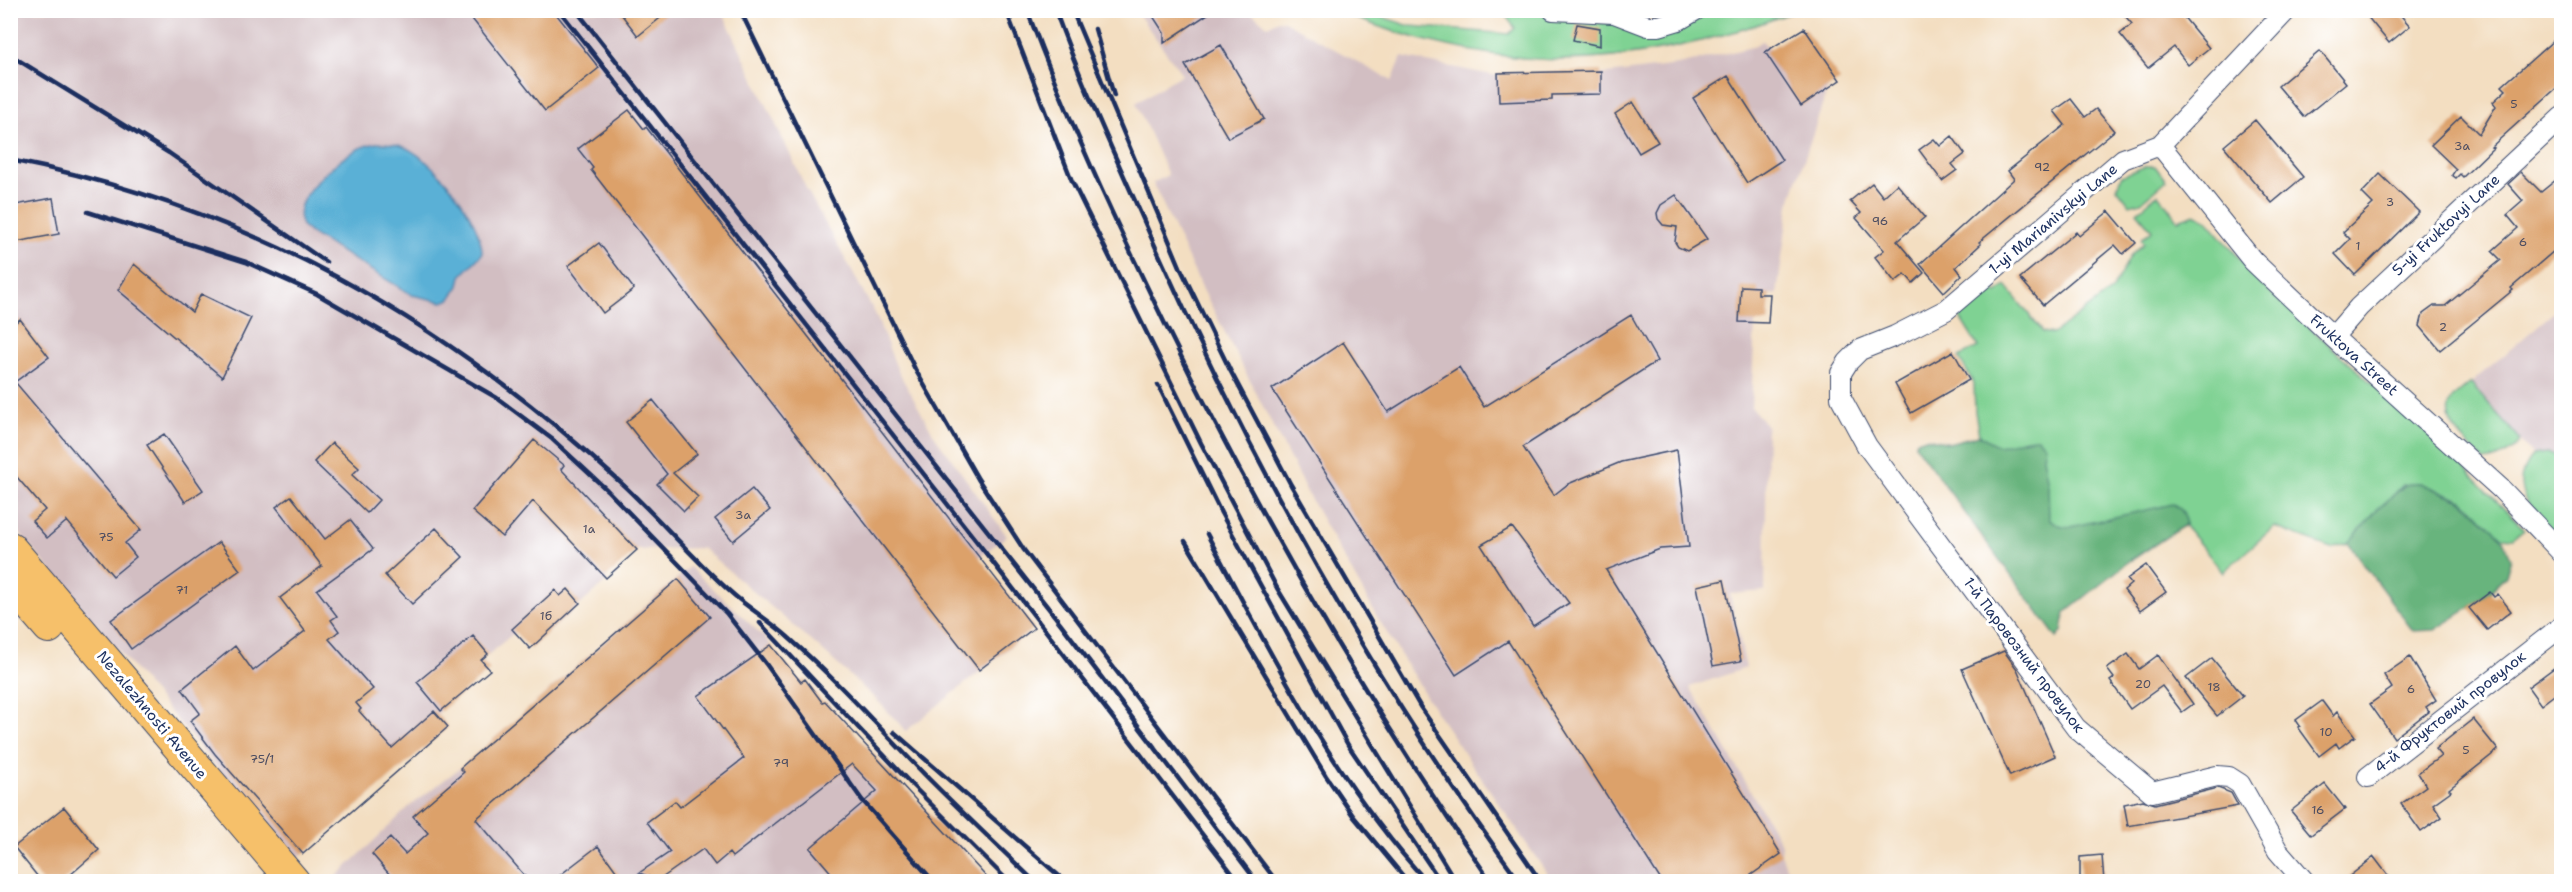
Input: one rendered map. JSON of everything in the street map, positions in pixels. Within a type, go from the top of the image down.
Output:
[{"type":"main road","name":"Nezalezhnosti Avenue","points":[[10,548],[294,882]]},
{"type":"main road","name":"Nezalezhnosti Avenue","points":[[10,582],[267,882]]},
{"type":"street","points":[[1553,10],[1613,12],[1648,26],[1659,26],[1679,20],[1695,10]]},
{"type":"street","name":"1-yi Marianivskyi Lane","points":[[1840,387],[1841,373],[1860,350],[1895,336],[1946,310],[2123,159],[2160,145],[2287,10]]},
{"type":"street","name":"5-yi Fruktovyi Lane","points":[[2333,337],[2359,307],[2562,117]]},
{"type":"street","name":"Fruktova Street","points":[[2160,145],[2253,261],[2333,337],[2501,489],[2562,553]]},
{"type":"street","name":"1-й Паровозний провулок","points":[[1840,387],[1848,413],[1867,446],[2076,728],[2152,792],[2217,776],[2229,777],[2240,784],[2278,851],[2305,882]]},
{"type":"street","name":"4-й Фруктовий провулок","points":[[2368,777],[2562,626]]},
{"type":"shaded area","points":[[10,11],[722,11],[807,190],[875,313],[898,371],[934,435],[1007,536],[979,557],[1034,628],[906,731],[878,701],[815,644],[702,548],[637,550],[606,578],[607,581],[530,649],[515,632],[482,660],[490,670],[437,714],[448,727],[295,860],[11,523]]},
{"type":"shaded area","points":[[1136,11],[1249,11],[1268,26],[1278,20],[1284,21],[1392,81],[1402,57],[1492,75],[1607,74],[1678,65],[1752,47],[1762,41],[1770,49],[1804,28],[1840,80],[1828,88],[1789,205],[1777,295],[1770,294],[1768,323],[1755,323],[1751,407],[1767,426],[1765,591],[1730,594],[1746,668],[1690,687],[1782,845],[1781,854],[1792,881],[1552,881],[1436,712],[1379,620],[1312,502],[1198,280],[1153,183],[1168,175],[1136,103],[1182,74]]},
{"type":"shaded area","points":[[2561,306],[2561,489],[2471,383]]},
{"type":"shaded area","points":[[690,567],[765,638],[800,682],[805,679],[822,702],[825,701],[991,881],[660,882],[646,876],[634,882],[331,882],[410,806],[460,768]]},
{"type":"green space","points":[[1636,10],[1678,11],[1655,19]]},
{"type":"green space","points":[[1351,11],[1364,11],[1410,26],[1509,34],[1515,28],[1502,11],[1537,11],[1561,19],[1612,23],[1637,29],[1690,23],[1711,11],[1796,11],[1710,39],[1680,46],[1621,56],[1560,60],[1507,56],[1426,41],[1350,16]]},
{"type":"green space","points":[[2146,166],[2155,166],[2166,181],[2141,202],[2130,205],[2117,188],[2121,176]]},
{"type":"green space","points":[[2158,194],[2178,220],[2195,214],[2207,220],[2263,286],[2452,455],[2524,529],[2513,538],[2502,537],[2463,500],[2420,483],[2403,485],[2348,543],[2331,548],[2274,527],[2223,572],[2184,525],[2135,558],[2042,607],[1980,531],[1915,445],[1917,441],[1926,438],[1949,443],[1979,435],[1974,384],[1959,357],[1978,347],[1957,313],[1990,288],[1997,293],[2006,286],[2043,332],[2053,334],[2112,290],[2131,255],[2144,243],[2141,239],[2152,230],[2137,212]]},
{"type":"green space","points":[[2471,383],[2520,440],[2505,455],[2484,461],[2464,441],[2452,424],[2449,406],[2453,398]]},
{"type":"green space","points":[[1979,435],[1998,446],[2038,438],[2045,446],[2043,457],[2048,485],[2049,519],[2058,525],[2070,527],[2173,504],[2183,512],[2185,525],[2132,559],[2065,613],[2062,632],[2057,638],[1915,445],[1917,441],[1926,438],[1949,443]]},
{"type":"green space","points":[[2546,453],[2561,456],[2561,540],[2533,511],[2522,491],[2521,480],[2524,468],[2533,455]]},
{"type":"green space","points":[[2420,483],[2463,501],[2502,537],[2511,558],[2506,576],[2465,611],[2435,630],[2413,631],[2348,543],[2380,507],[2405,485]]},
{"type":"water","points":[[376,143],[399,145],[426,161],[453,191],[474,224],[482,254],[461,276],[459,286],[450,299],[443,302],[412,295],[303,227],[299,213],[302,202],[318,180],[349,154]]},
{"type":"building","points":[[465,10],[553,10],[599,68],[545,111]]},
{"type":"building","points":[[618,10],[670,10],[638,36]]},
{"type":"building","points":[[1149,10],[1214,10],[1164,43],[1164,33]]},
{"type":"building","points":[[2120,10],[2178,10],[2209,48],[2188,65],[2174,47],[2148,68],[2120,34],[2132,24]]},
{"type":"building","points":[[2362,10],[2396,10],[2410,26],[2389,43]]},
{"type":"building","points":[[1577,24],[1600,28],[1600,46],[1573,40]]},
{"type":"building","points":[[1804,28],[1840,80],[1801,106],[1765,52]]},
{"type":"building","points":[[2562,33],[2562,83],[2491,147],[2493,148],[2463,177],[2460,174],[2456,178],[2452,175],[2456,169],[2431,145],[2461,116],[2479,134],[2496,106],[2493,102],[2506,90],[2502,86]]},
{"type":"building","points":[[1221,45],[1264,119],[1228,138],[1185,65]]},
{"type":"building","points":[[2320,51],[2346,83],[2304,117],[2278,86]]},
{"type":"building","points":[[1601,71],[1601,94],[1552,95],[1552,100],[1499,102],[1498,73]]},
{"type":"building","points":[[1728,76],[1782,160],[1747,183],[1693,98]]},
{"type":"building","points":[[2071,99],[2085,117],[2096,109],[2114,131],[1979,242],[1981,244],[1956,267],[1962,275],[1944,292],[1920,264],[2014,179],[2008,171],[2065,125],[2054,111]]},
{"type":"building","points":[[1633,102],[1658,142],[1639,153],[1615,114]]},
{"type":"building","points":[[629,110],[644,129],[646,127],[1034,628],[979,670],[591,170],[593,168],[578,149]]},
{"type":"building","points":[[2255,120],[2303,177],[2272,203],[2224,146]]},
{"type":"building","points":[[1952,136],[1965,154],[1952,164],[1957,170],[1942,181],[1919,150],[1934,139],[1940,146]]},
{"type":"building","points":[[2521,172],[2541,192],[2562,175],[2562,244],[2511,288],[2513,290],[2440,350],[2420,326],[2423,314],[2434,306],[2445,306],[2501,260],[2492,251],[2518,228],[2507,215],[2523,201],[2508,184]]},
{"type":"building","points":[[2380,174],[2419,212],[2355,275],[2335,254],[2350,239],[2343,232],[2373,204],[2362,193]]},
{"type":"building","points":[[1872,183],[1883,197],[1897,184],[1925,217],[1897,241],[1924,273],[1913,283],[1905,274],[1895,282],[1875,257],[1884,250],[1856,218],[1861,213],[1850,201]]},
{"type":"building","points":[[1676,195],[1707,239],[1687,251],[1678,247],[1675,242],[1677,227],[1663,225],[1658,219],[1657,213],[1661,205]]},
{"type":"building","points":[[53,198],[59,234],[10,243],[10,206]]},
{"type":"building","points":[[2109,211],[2136,243],[2123,254],[2115,245],[2043,305],[2020,278],[2076,232],[2079,236]]},
{"type":"building","points":[[599,243],[634,289],[603,313],[568,266]]},
{"type":"building","points":[[134,264],[192,312],[201,294],[251,318],[222,377],[118,290]]},
{"type":"building","points":[[1741,286],[1758,287],[1758,294],[1770,294],[1768,323],[1739,322]]},
{"type":"building","points":[[1631,315],[1657,361],[1523,447],[1554,495],[1568,484],[1621,462],[1677,450],[1689,547],[1660,549],[1606,570],[1781,854],[1741,882],[1662,882],[1508,641],[1456,675],[1272,389],[1343,342],[1388,412],[1459,367],[1484,407]],"holes":[[[1512,527],[1569,603],[1533,626],[1481,545]]]},
{"type":"building","points":[[20,319],[49,357],[15,382],[141,530],[125,543],[136,557],[113,576],[67,521],[47,538],[32,521],[45,510],[10,469],[10,327]]},
{"type":"building","points":[[1953,351],[1969,380],[1911,413],[1895,384]]},
{"type":"building","points":[[653,400],[697,454],[673,473],[698,497],[684,511],[657,484],[667,474],[626,422]]},
{"type":"building","points":[[164,434],[203,490],[185,502],[147,445]]},
{"type":"building","points":[[534,440],[564,465],[561,469],[637,550],[606,578],[533,501],[502,537],[472,511]]},
{"type":"building","points":[[332,443],[359,468],[352,475],[379,500],[367,513],[314,462]]},
{"type":"building","points":[[752,489],[770,510],[733,541],[715,519]]},
{"type":"building","points":[[291,496],[325,539],[350,520],[373,549],[317,590],[337,616],[331,620],[339,631],[329,639],[373,689],[356,703],[361,709],[359,711],[392,748],[434,711],[448,727],[303,854],[215,754],[190,721],[200,713],[182,689],[235,646],[253,671],[305,631],[280,598],[322,566],[276,507]]},
{"type":"building","points":[[436,528],[463,557],[412,604],[385,575]]},
{"type":"building","points":[[219,542],[240,570],[131,649],[111,620]]},
{"type":"building","points":[[2146,565],[2166,592],[2140,611],[2124,590],[2131,584],[2127,579]]},
{"type":"building","points":[[678,579],[710,617],[476,819],[530,882],[396,882],[372,854],[390,838],[405,854],[428,833],[413,816],[464,772],[460,768]]},
{"type":"building","points":[[1724,580],[1741,661],[1713,666],[1697,586]]},
{"type":"building","points":[[568,589],[580,603],[530,649],[512,629],[555,590],[560,596]]},
{"type":"building","points":[[2490,592],[2494,597],[2498,594],[2511,611],[2487,630],[2469,608]]},
{"type":"building","points":[[473,636],[488,654],[481,660],[490,670],[441,711],[417,682]]},
{"type":"building","points":[[771,645],[801,682],[805,679],[822,702],[825,701],[991,882],[839,882],[810,848],[877,791],[852,764],[732,857],[729,853],[715,865],[703,849],[659,880],[639,873],[670,852],[647,822],[675,801],[680,807],[744,758],[698,696]]},
{"type":"building","points":[[2004,651],[2017,669],[2055,756],[2010,776],[1962,669]]},
{"type":"building","points":[[2128,654],[2139,669],[2158,655],[2193,704],[2182,712],[2162,686],[2130,709],[2110,681],[2114,678],[2107,669]]},
{"type":"building","points":[[2410,657],[2436,700],[2426,707],[2429,711],[2394,738],[2370,704],[2392,688],[2384,675]]},
{"type":"building","points":[[2212,658],[2243,696],[2217,716],[2186,678]]},
{"type":"building","points":[[2562,662],[2562,689],[2541,705],[2528,687]]},
{"type":"building","points":[[2322,701],[2333,716],[2337,712],[2355,736],[2339,748],[2336,743],[2319,756],[2298,727],[2300,726],[2296,720]]},
{"type":"building","points":[[2473,719],[2498,750],[2433,804],[2442,817],[2421,832],[2401,804],[2426,786],[2418,773],[2441,756],[2435,749]]},
{"type":"building","points":[[2325,784],[2345,809],[2311,835],[2291,811]]},
{"type":"building","points":[[2218,788],[2231,793],[2238,806],[2128,826],[2124,804],[2143,800],[2155,804]]},
{"type":"building","points":[[64,807],[99,850],[62,882],[42,882],[14,847]]},
{"type":"building","points":[[598,846],[624,882],[551,882],[577,862]]},
{"type":"building","points":[[2102,855],[2104,882],[2080,882],[2080,857]]},
{"type":"building","points":[[2374,857],[2393,882],[2342,882]]},
{"type":"railway","points":[[559,10],[985,552],[1239,882]]},
{"type":"railway","points":[[576,10],[1061,624],[1257,882]]},
{"type":"railway","points":[[740,10],[915,369],[978,479],[1024,550],[1277,882]]},
{"type":"railway","points":[[1006,10],[1072,181],[1201,443],[1277,588],[1456,882]]},
{"type":"railway","points":[[1027,10],[1058,90],[1110,208],[1165,324],[1239,468],[1277,539],[1359,679],[1491,882]]},
{"type":"railway","points":[[1055,10],[1096,112],[1180,300],[1265,473],[1360,641],[1411,723],[1520,882]]},
{"type":"railway","points":[[1072,10],[1181,269],[1230,370],[1291,485],[1421,708],[1541,882]]},
{"type":"railway","points":[[1095,29],[1114,96]]},
{"type":"railway","points":[[10,55],[169,153],[326,262]]},
{"type":"railway","points":[[10,160],[97,180],[181,207],[261,239],[338,277],[412,321],[484,370],[553,424],[620,482],[719,582],[807,655],[1035,882]]},
{"type":"railway","points":[[88,212],[246,262],[317,294],[497,398],[552,439],[607,490],[727,614],[766,664],[862,800],[934,882]]},
{"type":"railway","points":[[1158,385],[1221,513],[1348,745],[1441,882]]},
{"type":"railway","points":[[1207,534],[1280,670],[1333,759],[1393,843],[1427,882]]},
{"type":"railway","points":[[1185,541],[1326,776],[1354,817],[1408,882]]},
{"type":"railway","points":[[760,623],[913,786],[1009,882]]},
{"type":"railway","points":[[894,732],[1066,882]]}]
